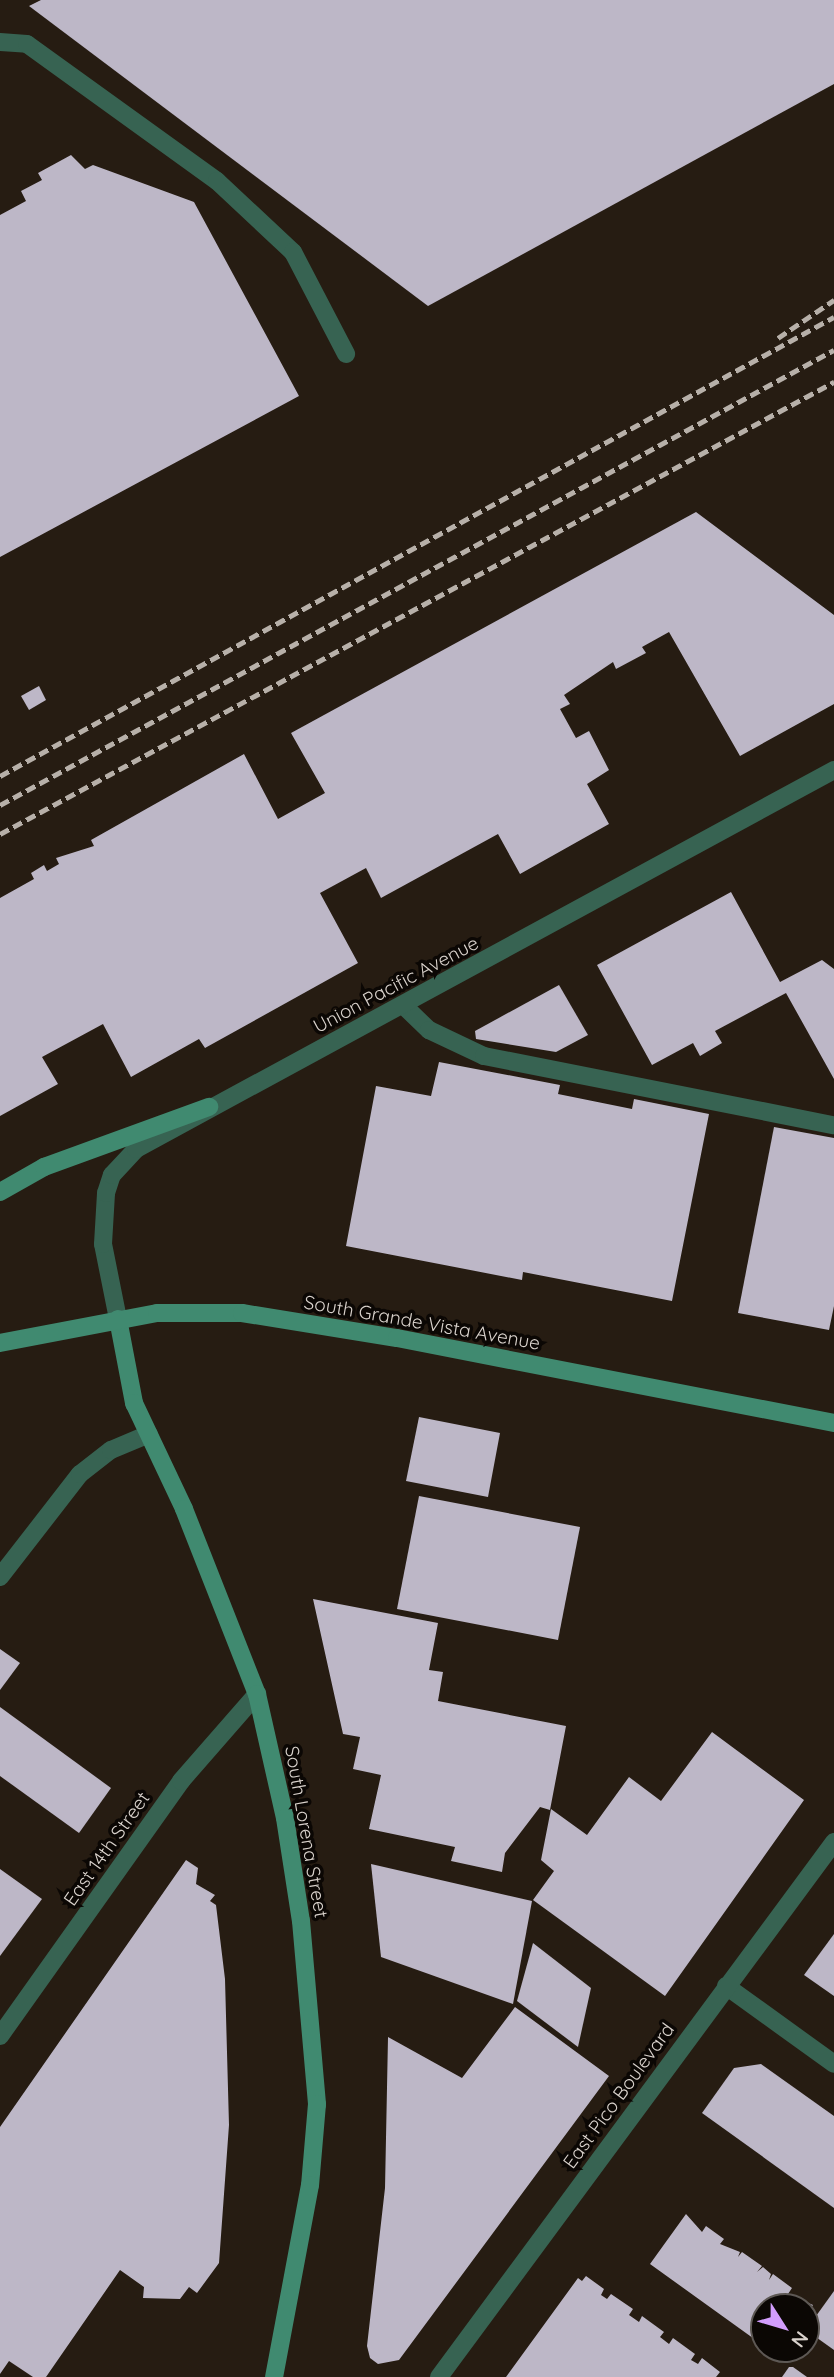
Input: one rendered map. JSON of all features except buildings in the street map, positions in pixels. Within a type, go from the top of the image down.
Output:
[{"type":"main road","points":[[0,1192],[44,1167],[209,1107]]},
{"type":"main road","name":"South Grande Vista Avenue","points":[[0,1343],[157,1313],[242,1313],[397,1338],[834,1423]]},
{"type":"main road","name":"South Lorena Street","points":[[118,1319],[134,1403],[218,1589],[257,1694],[285,1818],[301,1922],[317,2104],[310,2185],[274,2377]]},
{"type":"street","points":[[0,42],[27,44],[217,181],[293,252],[346,354]]},
{"type":"street","name":"Union Pacific Avenue","points":[[118,1319],[103,1244],[106,1194],[112,1175],[136,1149],[209,1107],[404,1006],[834,770]]},
{"type":"street","points":[[404,1006],[429,1030],[484,1056],[834,1125]]},
{"type":"street","points":[[0,1577],[80,1474],[111,1450],[149,1434]]},
{"type":"street","name":"East 14th Street","points":[[0,2036],[181,1781],[257,1694]]},
{"type":"street","name":"East Pico Boulevard","points":[[439,2377],[834,1842]]},
{"type":"street","points":[[726,1986],[834,2064]]},
{"type":"railway","points":[[778,338],[834,300]]},
{"type":"railway","points":[[0,776],[834,317]]},
{"type":"railway","points":[[0,805],[834,350]]},
{"type":"railway","points":[[0,834],[834,382]]}]
